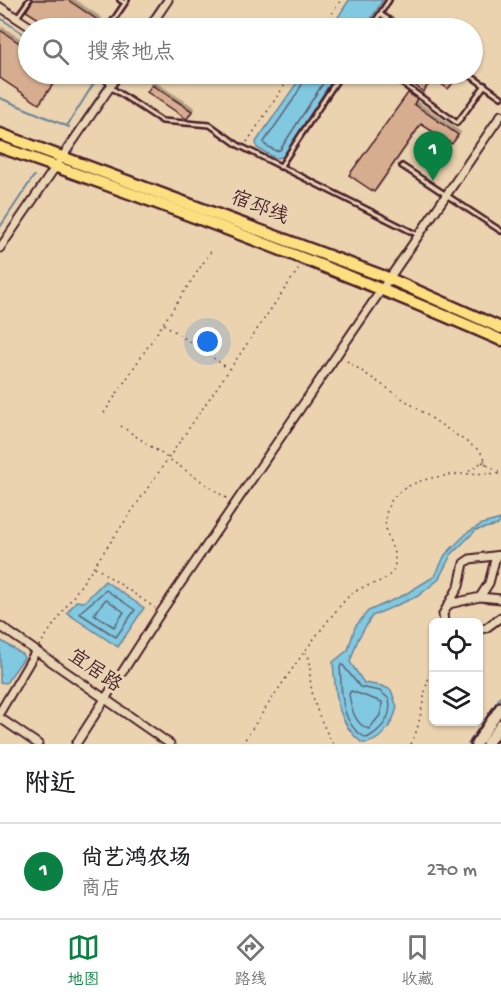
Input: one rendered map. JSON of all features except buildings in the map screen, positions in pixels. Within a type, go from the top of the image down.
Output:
[{"type":"main road","name":"宿邳线","points":[[0,134],[388,278],[501,328]]},
{"type":"main road","name":"宿邳线","points":[[0,147],[306,259],[381,288],[501,340]]},
{"type":"street","points":[[156,18],[168,0]]},
{"type":"street","points":[[0,7],[17,18]]},
{"type":"street","points":[[0,248],[63,156],[106,84]]},
{"type":"street","points":[[76,744],[161,612],[501,115]]},
{"type":"street","points":[[444,618],[443,614],[459,586],[464,563],[470,559],[499,555],[489,583],[480,597]]},
{"type":"street","points":[[449,604],[480,597],[501,598]]},
{"type":"street","points":[[483,629],[501,617]]},
{"type":"street","name":"宜居路","points":[[0,626],[170,744]]},
{"type":"street","points":[[0,712],[36,651]]},
{"type":"street","points":[[476,744],[501,708]]},
{"type":"street","points":[[0,718],[38,744]]},
{"type":"street","points":[[487,744],[501,724]]},
{"type":"lane","points":[[17,18],[29,0]]},
{"type":"lane","points":[[115,18],[126,2],[120,0]]},
{"type":"lane","points":[[377,18],[389,0]]},
{"type":"lane","points":[[380,14],[386,18]]},
{"type":"lane","points":[[112,84],[162,121],[210,125],[243,148],[418,235]]},
{"type":"lane","points":[[280,167],[334,84]]},
{"type":"lane","points":[[403,84],[458,123],[485,85],[501,97]]},
{"type":"lane","points":[[402,166],[501,231]]},
{"type":"path","points":[[329,18],[341,0]]},
{"type":"path","points":[[243,148],[285,84]]},
{"type":"path","points":[[104,413],[213,248]]},
{"type":"path","points":[[36,651],[306,259]]},
{"type":"path","points":[[164,323],[230,369]]},
{"type":"path","points":[[347,361],[477,449],[486,459],[486,465]]},
{"type":"path","points":[[121,426],[235,505]]},
{"type":"path","points":[[468,472],[486,459]]},
{"type":"path","points":[[242,744],[304,652],[355,591],[377,583],[393,570],[396,560],[386,519],[392,499],[397,492],[405,486],[434,477],[468,472],[501,474],[482,462]]},
{"type":"path","points":[[94,567],[161,612]]},
{"type":"path","points":[[304,652],[311,660],[315,705],[321,723],[333,744]]},
{"type":"path","points":[[411,744],[419,725],[431,672]]},
{"type":"water","points":[[349,0],[383,0],[371,18],[337,18]]},
{"type":"water","points":[[296,84],[330,84],[283,157],[275,158],[257,148],[256,142]]},
{"type":"water","points":[[501,519],[498,525],[476,530],[451,555],[438,580],[418,596],[372,616],[358,639],[350,662],[364,683],[391,690],[397,707],[393,720],[385,731],[375,740],[362,743],[346,725],[338,706],[333,662],[348,650],[355,627],[368,611],[404,595],[435,576],[445,555],[468,532],[482,524]]},
{"type":"water","points":[[105,581],[144,608],[118,647],[67,613],[76,601],[84,602]]},
{"type":"water","points":[[0,640],[22,654],[24,658],[6,683],[0,682]]},
{"type":"waterway","points":[[150,18],[162,0]]},
{"type":"waterway","points":[[0,18],[18,30]]},
{"type":"waterway","points":[[67,126],[93,84]]},
{"type":"waterway","points":[[63,147],[106,84]]},
{"type":"waterway","points":[[0,98],[69,127]]},
{"type":"waterway","points":[[0,227],[34,176]]},
{"type":"waterway","points":[[468,744],[501,696]]},
{"type":"place","name":"尚艺鸿农场","points":[[433,181]]}]
